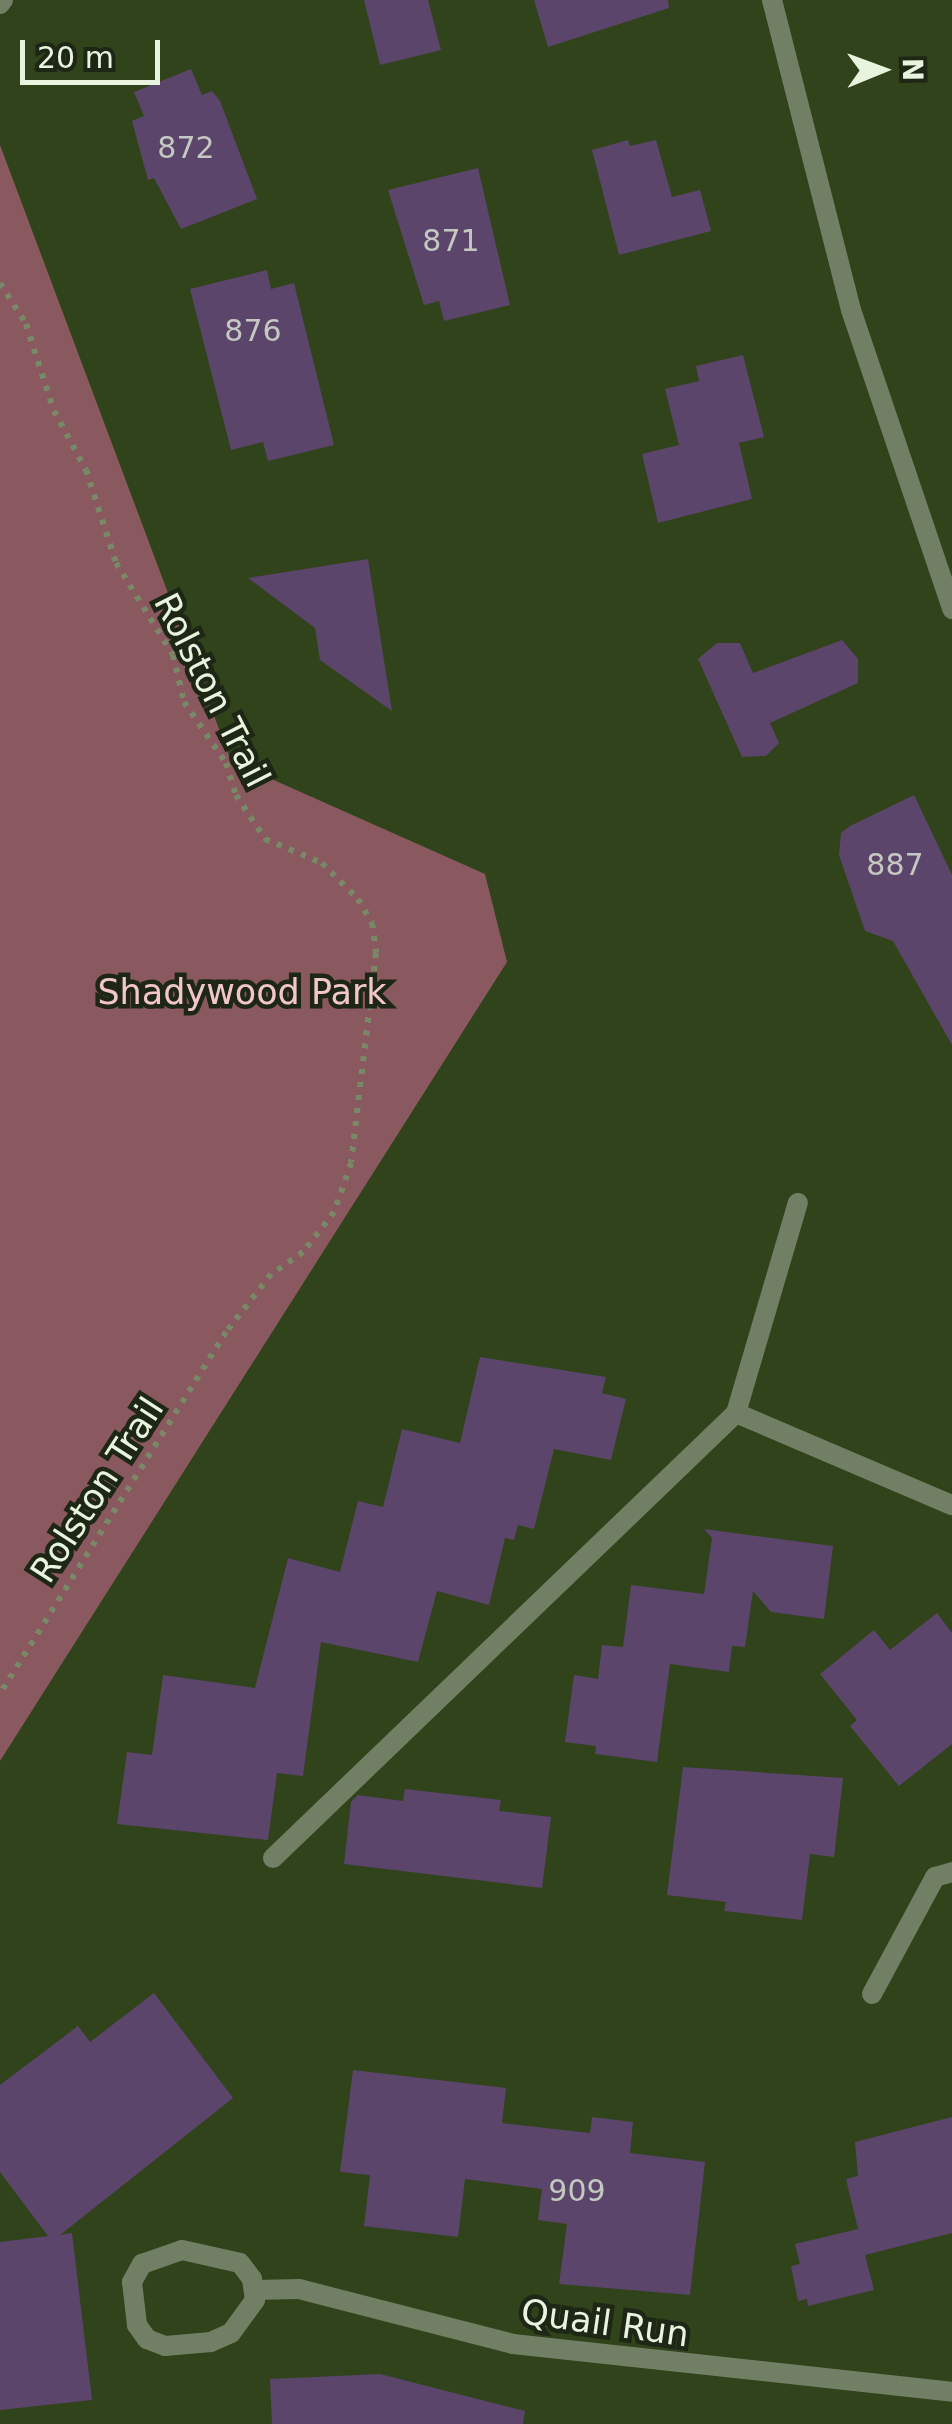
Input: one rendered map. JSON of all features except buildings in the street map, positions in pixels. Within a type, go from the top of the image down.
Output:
[{"type":"street","points":[[772,0],[851,310],[952,609]]},
{"type":"street","points":[[273,1858],[736,1414],[798,1203]]},
{"type":"street","points":[[736,1414],[952,1505]]},
{"type":"street","points":[[872,1994],[935,1878],[952,1872]]},
{"type":"street","points":[[182,2250],[240,2263],[254,2290],[246,2318],[230,2332],[186,2346],[147,2339],[130,2305],[132,2282],[142,2264],[182,2250]]},
{"type":"street","name":"Quail Run","points":[[254,2290],[299,2289],[513,2344],[952,2392]]},
{"type":"path","name":"Rolston Trail","points":[[0,282],[26,324],[116,563],[174,655],[184,702],[226,762],[236,795],[266,839],[322,863],[358,899],[372,923],[376,953],[352,1162],[334,1212],[303,1252],[271,1274],[226,1332],[0,1693]]},
{"type":"green space","name":"Shadywood Park","points":[[0,145],[231,761],[485,874],[507,962],[0,1761]]}]
